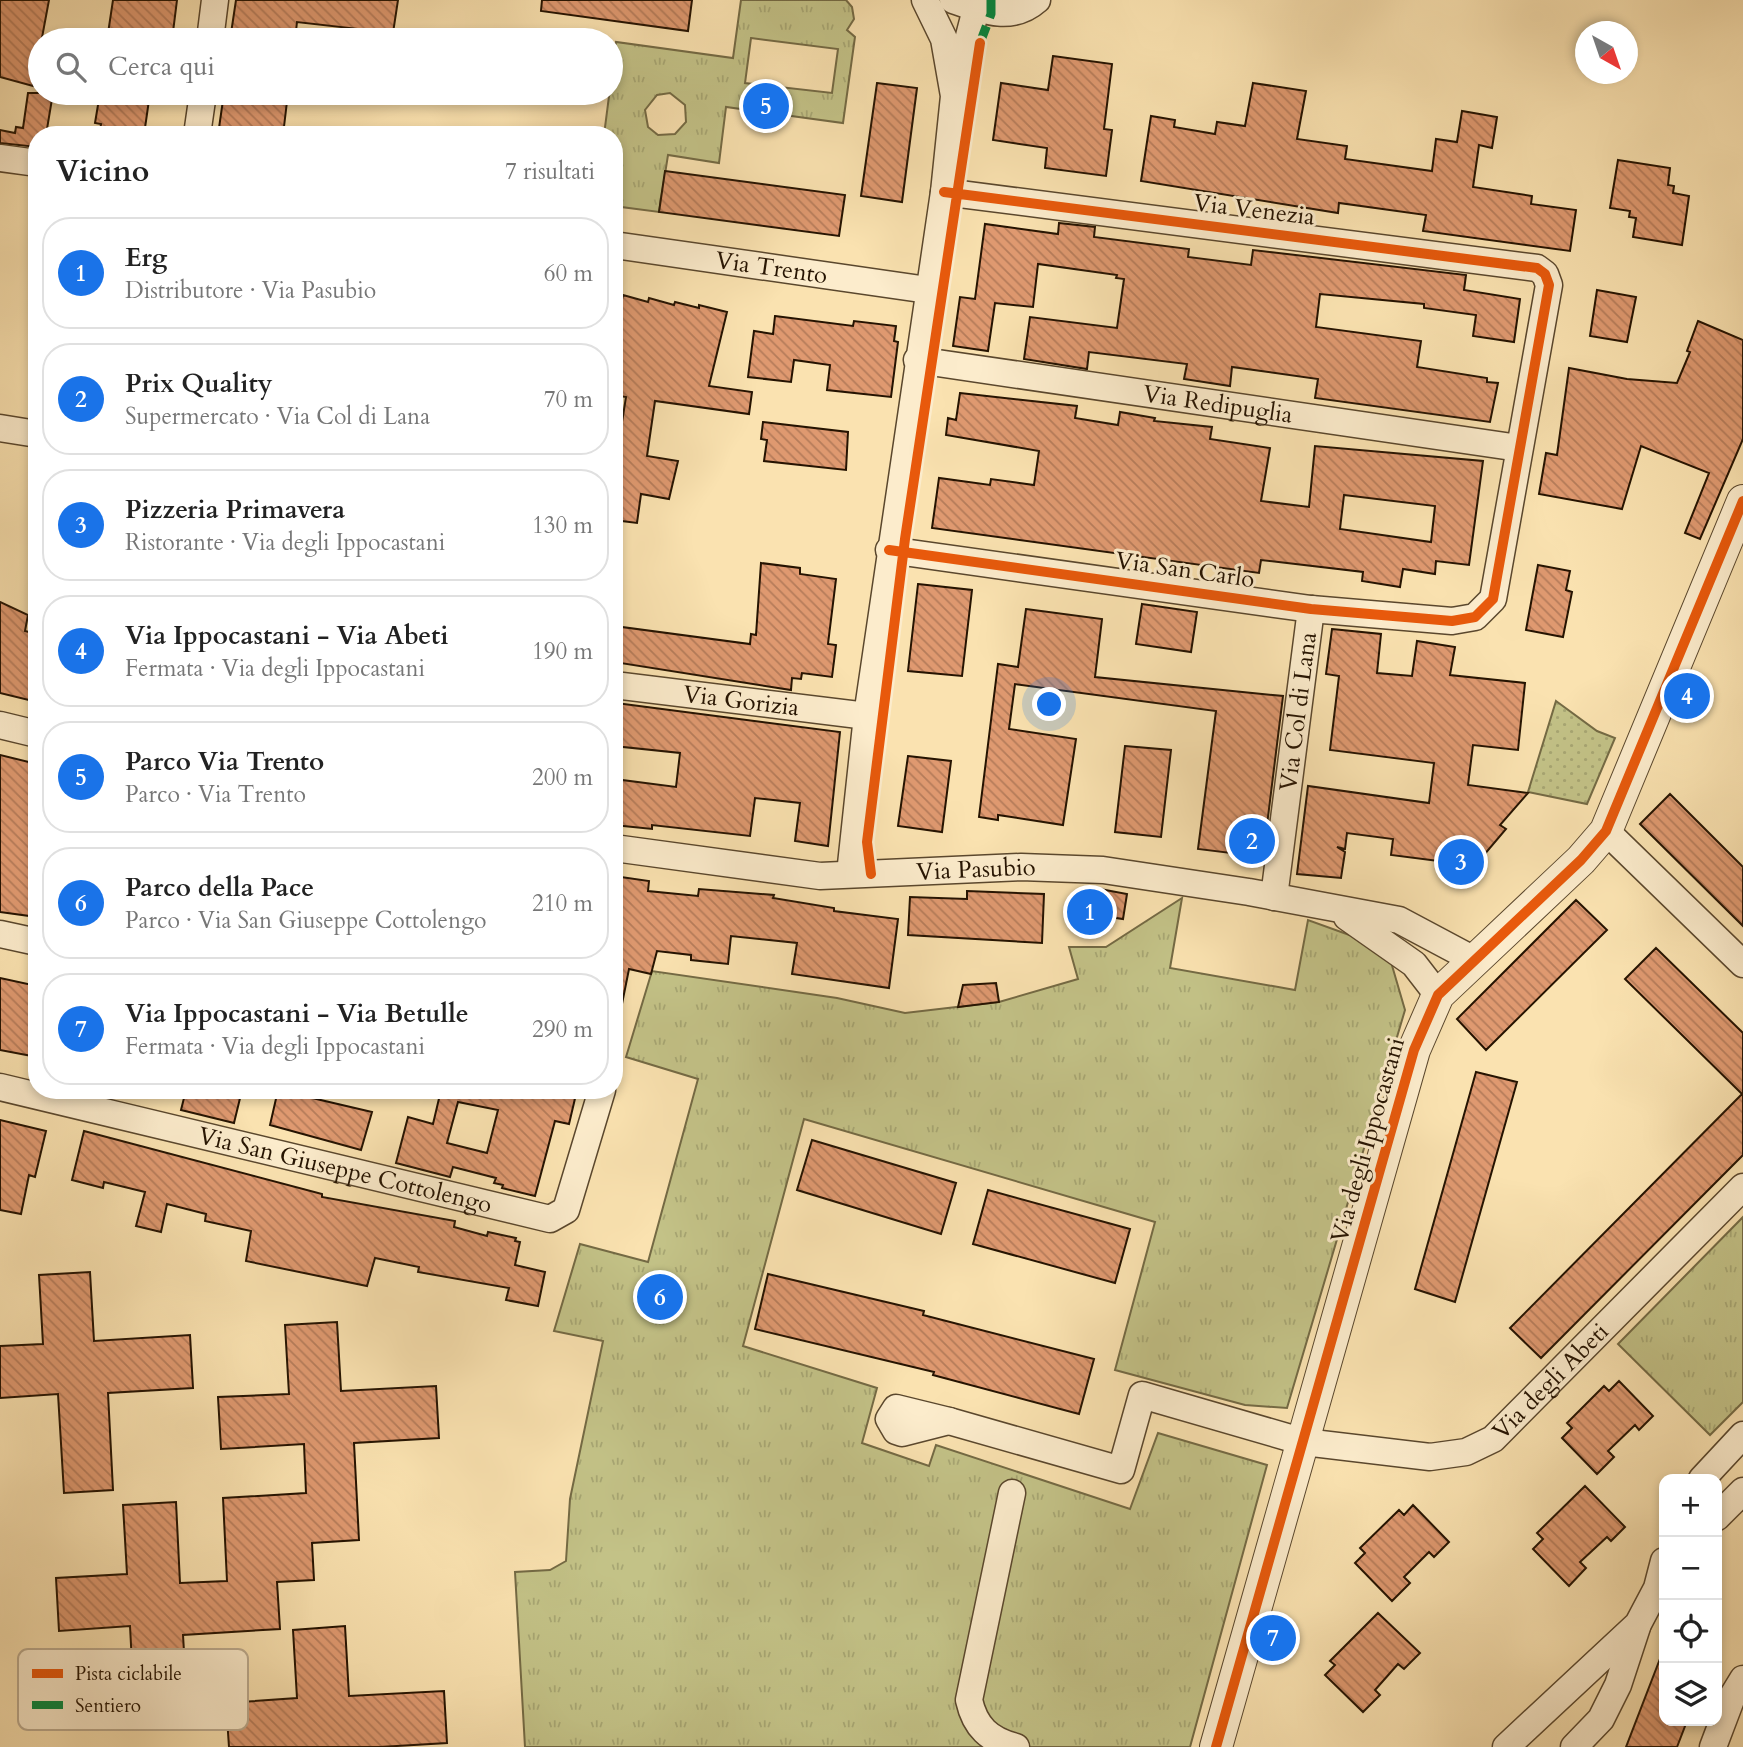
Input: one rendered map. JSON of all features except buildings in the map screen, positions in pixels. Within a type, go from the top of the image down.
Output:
[{"type":"street","points":[[212,28],[215,0]]},
{"type":"street","points":[[925,0],[944,38],[954,96]]},
{"type":"street","points":[[850,874],[867,716],[889,550],[944,192],[965,4],[991,14],[1010,13],[1037,0]]},
{"type":"street","points":[[198,126],[201,105]]},
{"type":"street","points":[[0,158],[28,162]]},
{"type":"street","name":"Via Venezia","points":[[944,192],[1537,268],[1545,274],[1549,285],[1519,447]]},
{"type":"street","name":"Via Trento","points":[[623,246],[928,290]]},
{"type":"street","name":"Via Redipuglia","points":[[917,360],[1519,447]]},
{"type":"street","points":[[0,428],[28,433]]},
{"type":"street","name":"Via San Carlo","points":[[889,550],[1311,609],[1452,621],[1475,617],[1493,599],[1519,447]]},
{"type":"street","name":"Via degli Ippocastani","points":[[1216,1747],[1414,1049],[1438,995],[1581,860],[1606,831],[1743,501]]},
{"type":"street","name":"Via Col di Lana","points":[[1274,897],[1311,609]]},
{"type":"street","name":"Via Gorizia","points":[[623,686],[867,716]]},
{"type":"street","points":[[0,724],[28,732]]},
{"type":"street","points":[[1606,831],[1743,964]]},
{"type":"street","name":"Via Pasubio","points":[[623,849],[820,876],[1021,867],[1103,870],[1399,920],[1476,961]]},
{"type":"street","points":[[1336,910],[1414,964],[1438,995]]},
{"type":"street","points":[[0,934],[28,940]]},
{"type":"street","name":"Via San Giuseppe Cottolengo","points":[[0,1087],[28,1094]]},
{"type":"street","name":"Via San Giuseppe Cottolengo","points":[[50,1099],[550,1219],[566,1210],[599,1099]]},
{"type":"street","name":"Via degli Abeti","points":[[949,1421],[1121,1470],[1142,1395],[1304,1441],[1430,1457],[1448,1456],[1493,1439],[1743,1187]]},
{"type":"street","points":[[1707,1474],[1743,1435]]},
{"type":"street","points":[[1722,1512],[1743,1491]]},
{"type":"street","points":[[1012,1493],[969,1700],[972,1714],[984,1732],[997,1742],[1016,1747]]},
{"type":"street","points":[[1574,1747],[1601,1719],[1618,1685],[1638,1624],[1659,1587]]},
{"type":"street","points":[[1506,1747],[1638,1624]]},
{"type":"street","points":[[1713,1747],[1732,1697],[1743,1679]]},
{"type":"green space","points":[[741,0],[846,0],[852,7],[854,19],[847,30],[855,37],[843,123],[726,107],[719,163],[668,155],[659,212],[623,207],[623,126],[605,126],[608,105],[623,105],[623,43],[733,58]],"holes":[[[751,38],[838,49],[832,93],[745,83]],[[670,93],[685,105],[686,122],[675,134],[658,135],[648,127],[645,110],[657,95]]]},
{"type":"green space","points":[[1556,701],[1597,731],[1615,738],[1587,804],[1528,792]]},
{"type":"green space","points":[[1182,898],[1170,968],[1295,990],[1308,920],[1366,941],[1391,962],[1405,1010],[1287,1408],[1245,1405],[1115,1370],[1155,1222],[804,1119],[743,1346],[877,1388],[862,1443],[929,1466],[936,1445],[1130,1509],[1158,1433],[1267,1465],[1190,1747],[525,1747],[515,1572],[550,1570],[566,1561],[570,1499],[603,1341],[554,1331],[580,1244],[648,1262],[698,1079],[626,1057],[652,971],[837,998],[905,1013],[999,1002],[1078,979],[1069,947],[1106,947]]},
{"type":"green space","points":[[1743,1217],[1743,1402],[1710,1435],[1618,1344]]},
{"type":"marked path","points":[[980,43],[991,14],[991,0]]},
{"type":"cycle path","points":[[871,874],[867,842],[905,539],[980,43]]},
{"type":"cycle path","points":[[889,550],[1311,609],[1452,621],[1475,617],[1493,599],[1549,285],[1545,274],[1537,268],[944,192]]},
{"type":"cycle path","points":[[1216,1747],[1414,1050],[1438,995],[1581,860],[1606,831],[1743,501]]},
{"type":"place","name":"Parco Via Trento","points":[[766,106]]},
{"type":"place","name":"Via Ippocastani - Via Abeti","points":[[1687,696]]},
{"type":"place","name":"Prix Quality","points":[[1252,841]]},
{"type":"place","name":"Pizzeria Primavera","points":[[1461,862]]},
{"type":"place","name":"Erg","points":[[1090,912]]},
{"type":"place","name":"Parco della Pace","points":[[660,1297]]},
{"type":"place","name":"Via Ippocastani - Via Betulle","points":[[1273,1638]]}]
